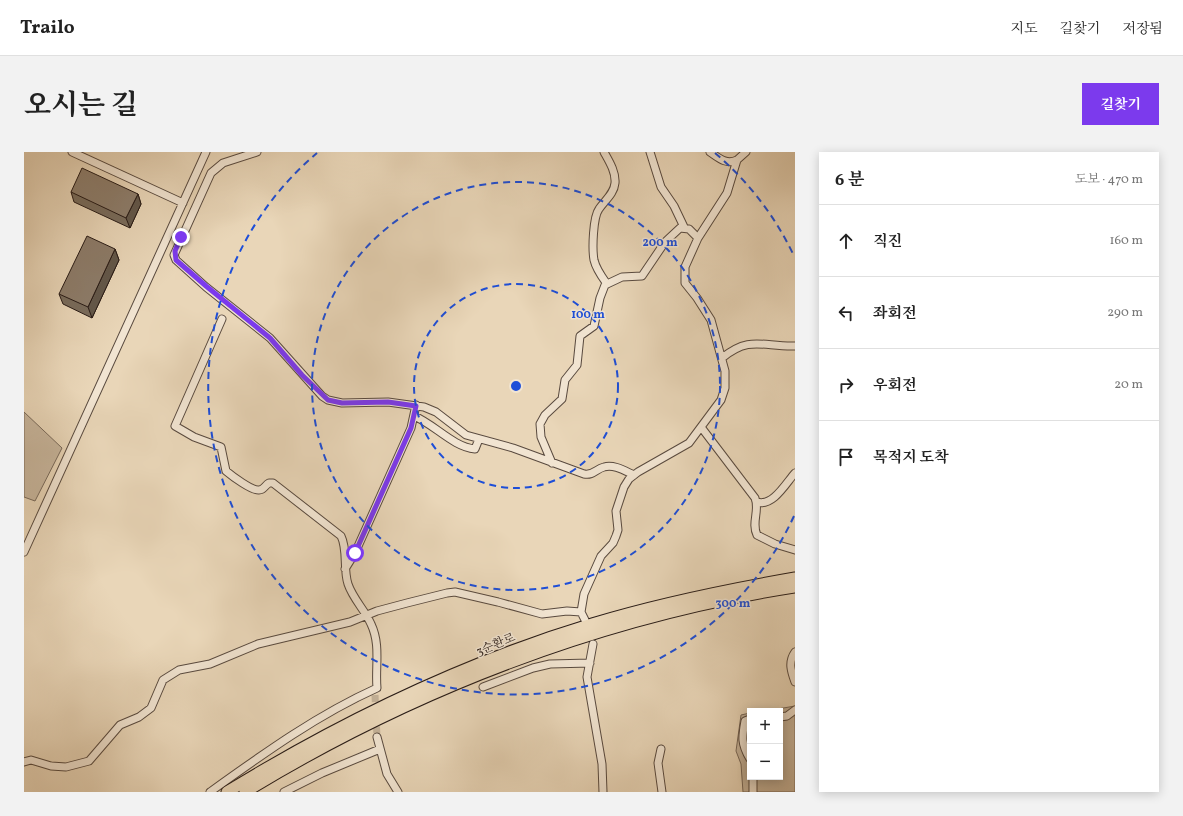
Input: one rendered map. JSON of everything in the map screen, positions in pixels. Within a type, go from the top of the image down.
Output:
[{"type":"highway","name":"3순환로","points":[[227,792],[301,749],[370,712],[421,689],[548,639],[592,624],[680,600],[795,578]]},
{"type":"highway","name":"3순환로","points":[[245,792],[339,739],[397,710],[536,654],[621,625],[670,612],[795,587]]},
{"type":"street","points":[[72,152],[183,202]]},
{"type":"street","points":[[24,552],[206,152]]},
{"type":"street","points":[[257,152],[223,163],[211,173],[175,251],[176,260],[270,338],[302,375],[328,400],[342,403],[388,402],[416,406],[436,412],[466,435],[513,448],[588,475],[604,467],[611,466],[620,468],[634,475]]},
{"type":"street","points":[[604,152],[612,167],[616,181],[614,189],[596,215],[593,250],[594,261],[607,284]]},
{"type":"street","points":[[650,152],[660,187],[674,206],[684,227],[698,238]]},
{"type":"street","points":[[710,152],[725,161],[733,162],[746,152]]},
{"type":"street","points":[[585,620],[581,612],[584,594],[601,556],[613,543],[616,536],[618,530],[616,511],[619,498],[624,487],[634,475],[682,448],[701,427],[721,400],[725,388],[725,371],[711,320],[685,283],[685,267],[698,238],[728,193],[737,160]]},
{"type":"street","points":[[552,463],[541,438],[540,424],[545,415],[562,400],[565,380],[576,366],[580,336],[594,326],[600,298],[607,284],[622,277],[642,276],[648,270],[665,242],[675,231],[684,227]]},
{"type":"street","points":[[210,792],[258,757],[323,716],[350,700],[376,692],[377,642],[371,624],[351,592],[345,569],[343,542],[341,536],[273,483],[269,483],[261,490],[257,490],[242,482],[226,471],[221,447],[194,437],[175,426],[222,318]]},
{"type":"street","points":[[722,358],[738,347],[754,343],[795,346]]},
{"type":"street","points":[[345,569],[358,546],[411,428],[416,406]]},
{"type":"street","points":[[414,416],[424,420],[461,444],[473,449],[475,449],[479,439]]},
{"type":"street","points":[[701,427],[757,502],[761,504],[772,499],[795,472]]},
{"type":"street","points":[[757,502],[754,526],[757,535],[775,544],[795,550]]},
{"type":"street","points":[[24,762],[31,760],[51,766],[66,767],[89,761],[120,725],[139,717],[151,708],[163,680],[172,674],[186,669],[210,664],[258,644],[366,617],[377,611],[447,592],[469,595],[542,614],[567,611],[581,612]]},
{"type":"street","points":[[593,644],[587,677],[602,764],[603,792]]},
{"type":"street","points":[[795,652],[790,659],[791,671],[795,682]]},
{"type":"street","points":[[483,687],[533,668],[550,664],[590,663]]},
{"type":"street","points":[[783,717],[787,716],[795,710]]},
{"type":"street","points":[[747,720],[745,721],[743,733],[743,748],[747,754]]},
{"type":"street","points":[[377,737],[387,774],[398,792]]},
{"type":"street","points":[[284,792],[322,773],[380,749]]},
{"type":"street","points":[[661,749],[658,763],[662,792]]},
{"type":"street","points":[[753,792],[754,780]]},
{"type":"shaded area","points":[[24,412],[62,448],[35,501],[24,497]]},
{"type":"shaded area","points":[[795,706],[795,792],[743,792],[741,764],[736,751],[741,715],[747,714],[747,780],[783,780],[783,708]]},
{"type":"building","points":[[82,168],[138,194],[126,218],[71,192]]},
{"type":"building","points":[[87,236],[115,249],[88,307],[59,294]]},
{"type":"tunnel","points":[[375,695],[377,737]]},
{"type":"route","points":[[181,237],[174,255],[176,260],[270,338],[322,396],[333,402],[342,403],[388,402],[416,406],[411,428],[355,553]]}]
